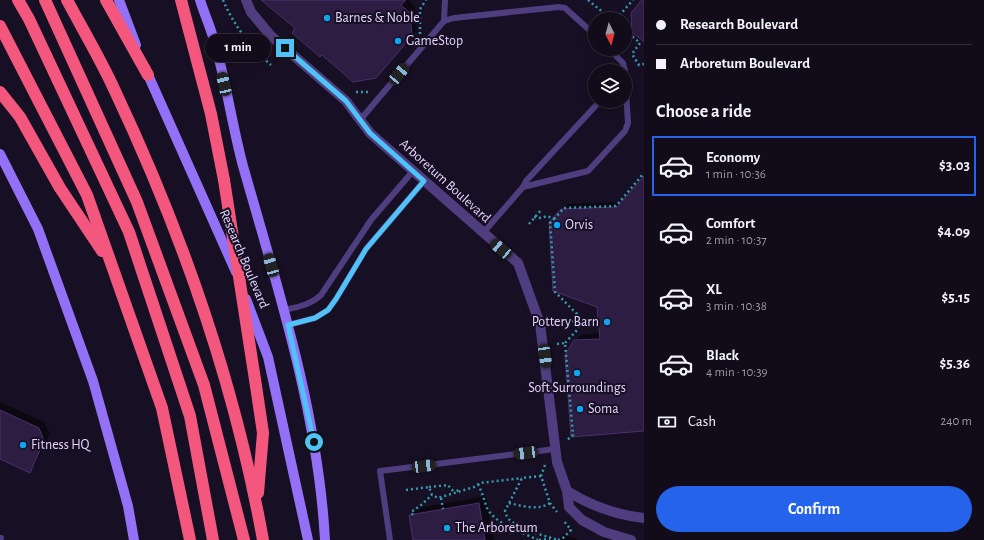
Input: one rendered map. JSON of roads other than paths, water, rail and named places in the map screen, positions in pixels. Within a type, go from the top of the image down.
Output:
[{"type":"highway","points":[[18,0],[29,19],[129,232],[190,416],[213,540]]},
{"type":"highway","points":[[45,0],[142,216],[204,385],[244,540]]},
{"type":"highway","points":[[67,0],[115,90],[167,211],[215,346],[257,504],[263,540]]},
{"type":"highway","points":[[106,0],[148,75]]},
{"type":"highway","points":[[181,0],[211,114],[237,256],[262,433],[257,504]]},
{"type":"highway","points":[[0,26],[87,196],[162,408],[190,540]]},
{"type":"highway","points":[[0,92],[20,117],[60,188],[113,268]]},
{"type":"main road","name":"Research Boulevard","points":[[119,0],[148,75],[235,271],[268,357],[308,540]]},
{"type":"main road","name":"Research Boulevard","points":[[200,0],[214,40],[237,143],[288,325],[318,464],[325,540]]},
{"type":"main road","points":[[0,154],[38,229],[93,381],[128,506],[134,540]]},
{"type":"street","name":"Arboretum Boulevard","points":[[246,0],[251,12],[271,36],[346,101],[370,133],[482,233],[518,263],[534,303],[540,324],[556,462],[567,491],[569,507],[582,520],[604,532],[631,540]]},
{"type":"street","points":[[567,491],[588,504],[605,510],[644,518]]},
{"type":"lane","points":[[444,21],[445,0]]},
{"type":"lane","points":[[360,120],[444,21],[454,18],[559,7],[570,12],[588,29]]},
{"type":"lane","points":[[617,56],[623,64]]},
{"type":"lane","points":[[482,233],[523,187],[526,181],[594,108]]},
{"type":"lane","points":[[523,187],[588,171],[625,131],[628,123],[627,108]]},
{"type":"lane","points":[[284,310],[306,306],[315,301],[321,295],[371,220],[413,171]]},
{"type":"lane","points":[[288,325],[315,318],[328,310],[370,244],[424,181]]},
{"type":"lane","points":[[390,540],[380,471],[555,449]]},
{"type":"place","name":"Barnes & Noble","points":[[327,18]]},
{"type":"place","name":"GameStop","points":[[398,41]]},
{"type":"place","name":"Orvis","points":[[557,225]]},
{"type":"place","name":"Pottery Barn","points":[[607,322]]},
{"type":"place","name":"Soft Surroundings","points":[[577,373]]},
{"type":"place","name":"Soma","points":[[580,409]]},
{"type":"place","name":"Fitness HQ","points":[[23,445]]},
{"type":"place","name":"The Arboretum","points":[[447,528]]}]
